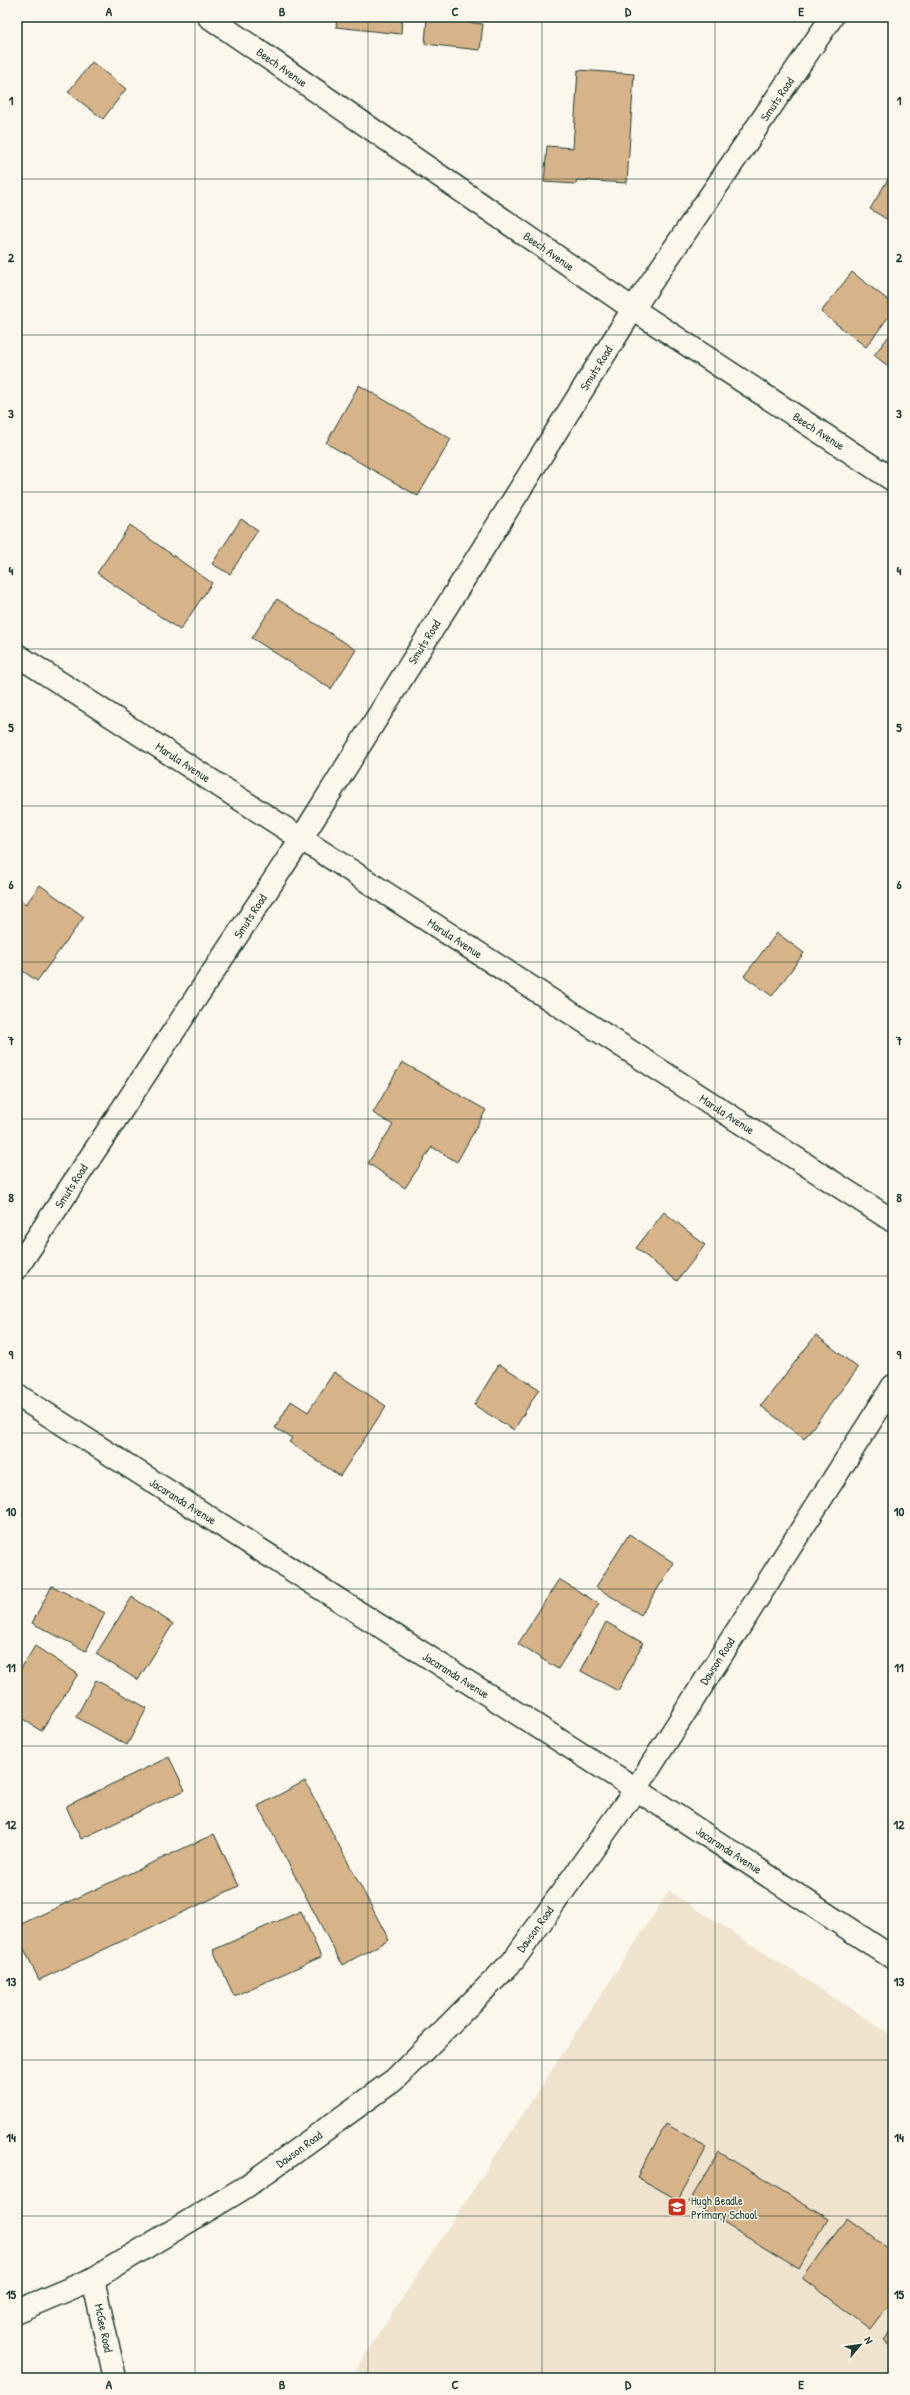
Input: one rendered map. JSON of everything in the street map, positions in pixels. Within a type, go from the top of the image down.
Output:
[{"type":"street","name":"Beech Avenue","points":[[209,17],[633,309],[893,480]]},
{"type":"street","name":"Smuts Road","points":[[17,1268],[300,839],[633,309],[832,17]]},
{"type":"street","name":"Marula Avenue","points":[[17,655],[893,1221]]},
{"type":"street","name":"Dawson Road","points":[[17,2311],[93,2279],[244,2188],[394,2080],[513,1961],[636,1789],[893,1386]]},
{"type":"street","name":"Jacaranda Avenue","points":[[17,1396],[636,1789],[893,1958]]},
{"type":"street","name":"McGee Road","points":[[93,2279],[115,2378]]},
{"type":"shaded area","name":"Hugh Beadle Primary School","points":[[669,1891],[893,2036],[893,2378],[350,2378]]},
{"type":"building","points":[[337,17],[402,17],[401,34],[336,27]]},
{"type":"building","points":[[427,18],[483,24],[480,50],[425,44]]},
{"type":"building","points":[[92,62],[126,89],[103,119],[68,92]]},
{"type":"building","points":[[578,70],[634,74],[627,183],[577,180],[576,184],[544,182],[547,146],[573,148]]},
{"type":"building","points":[[893,171],[893,223],[870,209]]},
{"type":"building","points":[[852,272],[893,304],[893,311],[866,347],[821,312]]},
{"type":"building","points":[[893,331],[893,370],[874,355]]},
{"type":"building","points":[[359,385],[451,439],[418,496],[326,443]]},
{"type":"building","points":[[241,519],[258,530],[230,574],[212,564]]},
{"type":"building","points":[[130,525],[212,583],[180,630],[97,573]]},
{"type":"building","points":[[277,599],[356,650],[331,689],[252,638]]},
{"type":"building","points":[[40,885],[84,917],[37,981],[17,967],[17,897],[26,904]]},
{"type":"building","points":[[777,933],[804,953],[772,996],[744,976]]},
{"type":"building","points":[[402,1062],[486,1110],[457,1162],[432,1147],[405,1188],[368,1163],[393,1125],[373,1113]]},
{"type":"building","points":[[664,1212],[705,1245],[677,1281],[636,1248]]},
{"type":"building","points":[[816,1335],[858,1368],[804,1439],[761,1406]]},
{"type":"building","points":[[499,1364],[539,1389],[514,1430],[474,1405]]},
{"type":"building","points":[[334,1372],[386,1406],[340,1476],[289,1442],[292,1438],[275,1428],[291,1401],[308,1412]]},
{"type":"building","points":[[629,1534],[674,1563],[641,1615],[596,1587]]},
{"type":"building","points":[[559,1579],[599,1604],[558,1669],[518,1644]]},
{"type":"building","points":[[52,1586],[105,1613],[86,1651],[32,1623]]},
{"type":"building","points":[[132,1597],[173,1624],[138,1680],[96,1654]]},
{"type":"building","points":[[606,1622],[643,1643],[618,1691],[581,1671]]},
{"type":"building","points":[[35,1646],[78,1674],[41,1731],[17,1715],[17,1675]]},
{"type":"building","points":[[96,1680],[147,1708],[127,1745],[76,1717]]},
{"type":"building","points":[[169,1757],[185,1790],[81,1839],[66,1806]]},
{"type":"building","points":[[305,1781],[389,1940],[342,1965],[258,1806]]},
{"type":"building","points":[[214,1834],[239,1886],[39,1980],[17,1934],[17,1926]]},
{"type":"building","points":[[301,1911],[321,1957],[234,1996],[213,1950]]},
{"type":"building","points":[[666,2124],[707,2147],[678,2200],[637,2177]]},
{"type":"building","points":[[719,2152],[828,2219],[799,2269],[689,2202]]},
{"type":"building","points":[[847,2218],[893,2252],[893,2298],[870,2329],[803,2278]]},
{"type":"building","points":[[893,2329],[893,2348],[884,2340]]},
{"type":"place","name":"Hugh Beadle Primary School","points":[[677,2207]]}]
